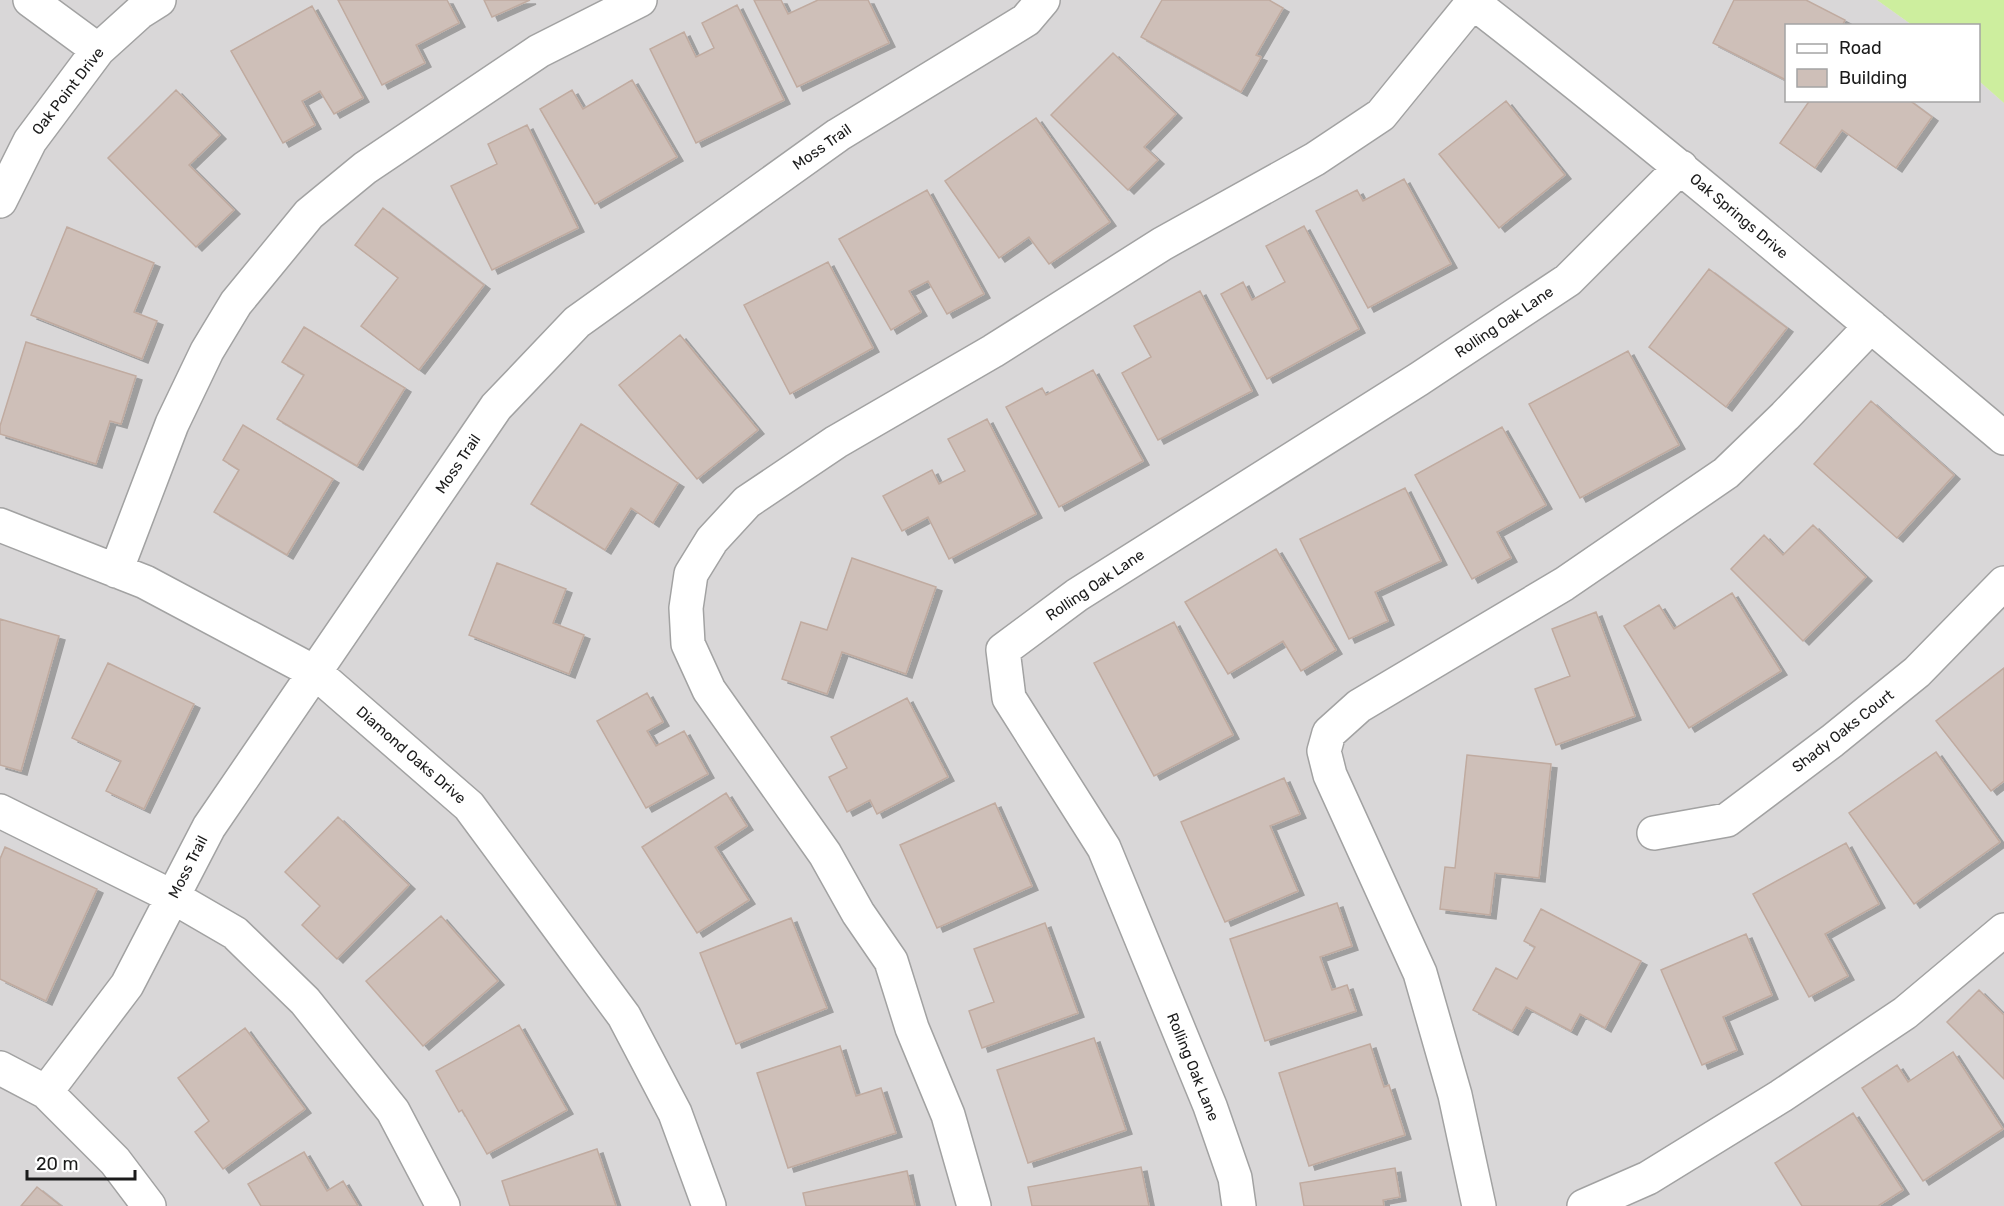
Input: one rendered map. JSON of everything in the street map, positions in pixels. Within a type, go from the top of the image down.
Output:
[{"type":"street","points":[[30,0],[98,50]]},
{"type":"street","name":"Oak Point Drive","points":[[0,201],[30,141],[98,50],[140,12],[159,0]]},
{"type":"street","points":[[116,571],[172,424],[207,351],[236,303],[309,214],[364,168],[539,51],[640,0]]},
{"type":"street","name":"Moss Trail","points":[[46,1092],[127,986],[209,827],[496,407],[577,322],[838,135],[1026,20],[1042,0]]},
{"type":"street","points":[[974,1206],[948,1115],[912,1028],[891,962],[858,913],[819,844],[746,745],[709,690],[688,644],[686,608],[691,574],[712,540],[747,502],[836,442],[993,351],[1162,244],[1315,159],[1381,115],[1471,1]]},
{"type":"street","name":"Oak Springs Drive","points":[[1471,1],[1681,167],[2004,438]]},
{"type":"street","name":"Rolling Oak Lane","points":[[1239,1206],[1235,1178],[1210,1106],[1104,849],[1009,698],[1003,650],[1077,596],[1419,379],[1568,280],[1681,167]]},
{"type":"street","points":[[1479,1206],[1455,1095],[1420,973],[1330,775],[1324,750],[1329,733],[1359,706],[1564,584],[1726,474],[1871,326]]},
{"type":"street","name":"Diamond Oaks Drive","points":[[0,525],[145,582],[316,673],[469,806],[624,1016],[675,1113],[710,1206]]},
{"type":"street","name":"Shady Oaks Court","points":[[1654,833],[1727,820],[1832,741],[1917,672],[2004,583]]},
{"type":"street","points":[[0,811],[173,897],[235,933],[305,1001],[393,1111],[443,1206]]},
{"type":"street","points":[[1584,1206],[1648,1178],[1791,1090],[1905,1013],[2004,930]]},
{"type":"street","points":[[0,1068],[46,1092],[115,1161],[149,1206]]},
{"type":"shaded area","points":[[0,0],[1877,0],[1911,24],[1785,24],[1785,102],[1980,102],[1980,82],[2004,103],[2004,1206],[0,1206]]},
{"type":"green space","points":[[1877,0],[2004,0],[2004,103],[1980,82],[1980,24],[1911,24]]},
{"type":"building","points":[[338,0],[447,0],[459,23],[416,45],[425,63],[382,85]]},
{"type":"building","points":[[484,0],[530,0],[492,17]]},
{"type":"building","points":[[754,0],[781,0],[788,14],[818,0],[868,0],[889,43],[797,87]]},
{"type":"building","points":[[1162,0],[1269,0],[1283,8],[1256,55],[1261,57],[1241,92],[1141,37]]},
{"type":"building","points":[[1734,0],[1806,0],[1845,20],[1843,24],[1785,24],[1785,79],[1713,43]]},
{"type":"building","points":[[737,5],[784,100],[696,143],[650,49],[684,32],[696,57],[714,48],[702,23]]},
{"type":"building","points":[[312,6],[363,98],[334,114],[320,91],[302,101],[315,125],[283,143],[231,51]]},
{"type":"building","points":[[1113,53],[1176,114],[1144,147],[1158,160],[1128,190],[1051,115]]},
{"type":"building","points":[[632,80],[677,157],[595,204],[540,109],[572,90],[583,109]]},
{"type":"building","points":[[176,90],[220,135],[189,165],[234,210],[196,247],[108,158]]},
{"type":"building","points":[[1506,101],[1565,175],[1499,228],[1439,154]]},
{"type":"building","points":[[1809,102],[1912,102],[1932,117],[1896,168],[1842,130],[1815,168],[1780,143]]},
{"type":"building","points":[[1036,118],[1110,222],[1049,264],[1029,237],[999,258],[945,181]]},
{"type":"building","points":[[527,125],[578,228],[492,270],[451,186],[497,164],[488,144]]},
{"type":"building","points":[[1404,179],[1451,264],[1368,308],[1316,211],[1357,190],[1363,201]]},
{"type":"building","points":[[927,190],[984,294],[947,314],[928,281],[909,291],[921,312],[891,330],[839,239]]},
{"type":"building","points":[[383,208],[484,285],[419,370],[361,326],[398,278],[355,245]]},
{"type":"building","points":[[1304,226],[1359,329],[1267,379],[1221,294],[1243,282],[1252,300],[1285,282],[1266,246]]},
{"type":"building","points":[[67,227],[154,263],[134,312],[157,321],[142,359],[31,315]]},
{"type":"building","points":[[828,262],[873,348],[790,394],[744,305]]},
{"type":"building","points":[[1709,269],[1787,328],[1726,407],[1649,347]]},
{"type":"building","points":[[1200,291],[1252,391],[1158,440],[1122,373],[1151,357],[1134,326]]},
{"type":"building","points":[[304,327],[405,388],[357,466],[277,419],[304,375],[282,362]]},
{"type":"building","points":[[680,335],[758,430],[697,479],[619,385]]},
{"type":"building","points":[[26,342],[136,376],[121,424],[110,421],[96,464],[0,434],[0,426]]},
{"type":"building","points":[[1628,351],[1679,445],[1580,498],[1529,404]]},
{"type":"building","points":[[1093,370],[1143,461],[1059,507],[1006,407],[1042,388],[1046,395]]},
{"type":"building","points":[[1871,401],[1954,475],[1897,538],[1814,464]]},
{"type":"building","points":[[987,419],[1036,514],[949,559],[928,517],[902,531],[883,496],[932,470],[939,484],[965,471],[948,439]]},
{"type":"building","points":[[581,424],[678,483],[653,523],[631,508],[605,550],[531,504]]},
{"type":"building","points":[[243,425],[333,479],[287,555],[214,512],[239,470],[223,460]]},
{"type":"building","points":[[1502,427],[1546,505],[1497,532],[1511,558],[1472,579],[1415,475]]},
{"type":"building","points":[[1405,488],[1441,561],[1375,592],[1388,621],[1349,639],[1300,539]]},
{"type":"building","points":[[1813,525],[1866,577],[1803,641],[1731,569],[1764,535],[1783,555]]},
{"type":"building","points":[[1276,549],[1336,650],[1301,671],[1283,641],[1228,674],[1185,602]]},
{"type":"building","points":[[852,558],[936,587],[906,674],[842,652],[827,694],[782,679],[801,622],[827,630]]},
{"type":"building","points":[[497,563],[566,589],[553,623],[584,635],[569,674],[469,635]]},
{"type":"building","points":[[1732,593],[1781,671],[1689,728],[1624,626],[1659,605],[1674,629]]},
{"type":"building","points":[[1596,612],[1635,716],[1556,745],[1535,689],[1570,676],[1552,629]]},
{"type":"building","points":[[0,619],[59,636],[21,771],[0,765]]},
{"type":"building","points":[[1174,622],[1233,735],[1154,776],[1094,663]]},
{"type":"building","points":[[108,663],[194,704],[144,809],[106,791],[121,761],[72,738]]},
{"type":"building","points":[[2004,668],[2004,781],[1991,791],[1936,721]]},
{"type":"building","points":[[647,693],[663,722],[647,731],[656,746],[684,731],[708,774],[646,808],[597,721]]},
{"type":"building","points":[[907,698],[948,777],[877,814],[870,800],[847,812],[829,777],[847,768],[831,737]]},
{"type":"building","points":[[1936,752],[2000,842],[1914,904],[1849,813]]},
{"type":"building","points":[[1467,755],[1551,764],[1539,878],[1495,873],[1490,915],[1440,909],[1445,867],[1455,868]]},
{"type":"building","points":[[1284,778],[1300,814],[1270,826],[1298,891],[1225,922],[1181,822]]},
{"type":"building","points":[[726,793],[747,826],[715,847],[749,900],[697,933],[642,847]]},
{"type":"building","points":[[995,803],[1032,886],[937,928],[900,845]]},
{"type":"building","points":[[338,817],[409,885],[337,959],[302,925],[320,906],[285,872]]},
{"type":"building","points":[[1846,843],[1879,904],[1825,934],[1848,976],[1809,997],[1753,894]]},
{"type":"building","points":[[5,847],[97,889],[46,1001],[0,979],[0,859]]},
{"type":"building","points":[[1337,903],[1352,946],[1320,957],[1332,990],[1347,985],[1356,1011],[1265,1041],[1230,939]]},
{"type":"building","points":[[1541,909],[1641,961],[1605,1028],[1580,1014],[1571,1031],[1526,1007],[1512,1031],[1473,1010],[1496,968],[1517,979],[1535,947],[1524,941]]},
{"type":"building","points":[[441,916],[498,981],[423,1046],[366,981]]},
{"type":"building","points":[[791,918],[827,1008],[736,1044],[700,953]]},
{"type":"building","points":[[1045,923],[1078,1013],[982,1048],[969,1011],[994,1002],[974,949]]},
{"type":"building","points":[[1746,934],[1772,995],[1723,1017],[1737,1050],[1702,1065],[1661,970]]},
{"type":"building","points":[[1979,990],[2004,1015],[2004,1079],[1947,1022]]},
{"type":"building","points":[[519,1025],[567,1110],[487,1154],[462,1110],[459,1112],[436,1071]]},
{"type":"building","points":[[245,1028],[305,1109],[223,1169],[195,1132],[209,1121],[178,1078]]},
{"type":"building","points":[[1094,1038],[1126,1130],[1028,1163],[997,1070]]},
{"type":"building","points":[[1370,1044],[1384,1087],[1389,1085],[1405,1135],[1309,1166],[1279,1073]]},
{"type":"building","points":[[840,1046],[856,1096],[881,1088],[896,1133],[788,1168],[757,1073]]},
{"type":"building","points":[[1953,1052],[2003,1129],[1923,1181],[1862,1088],[1897,1065],[1908,1082]]},
{"type":"building","points":[[1853,1113],[1903,1190],[1878,1206],[1802,1206],[1775,1163]]},
{"type":"building","points":[[597,1149],[616,1206],[510,1206],[502,1181]]},
{"type":"building","points":[[304,1152],[327,1191],[343,1181],[358,1206],[261,1206],[248,1184]]},
{"type":"building","points":[[1141,1167],[1149,1206],[1032,1206],[1028,1187]]},
{"type":"building","points":[[1395,1168],[1400,1197],[1383,1200],[1384,1206],[1304,1206],[1300,1183]]},
{"type":"building","points":[[907,1171],[915,1206],[806,1206],[803,1193]]},
{"type":"building","points":[[37,1187],[61,1206],[21,1206]]}]
